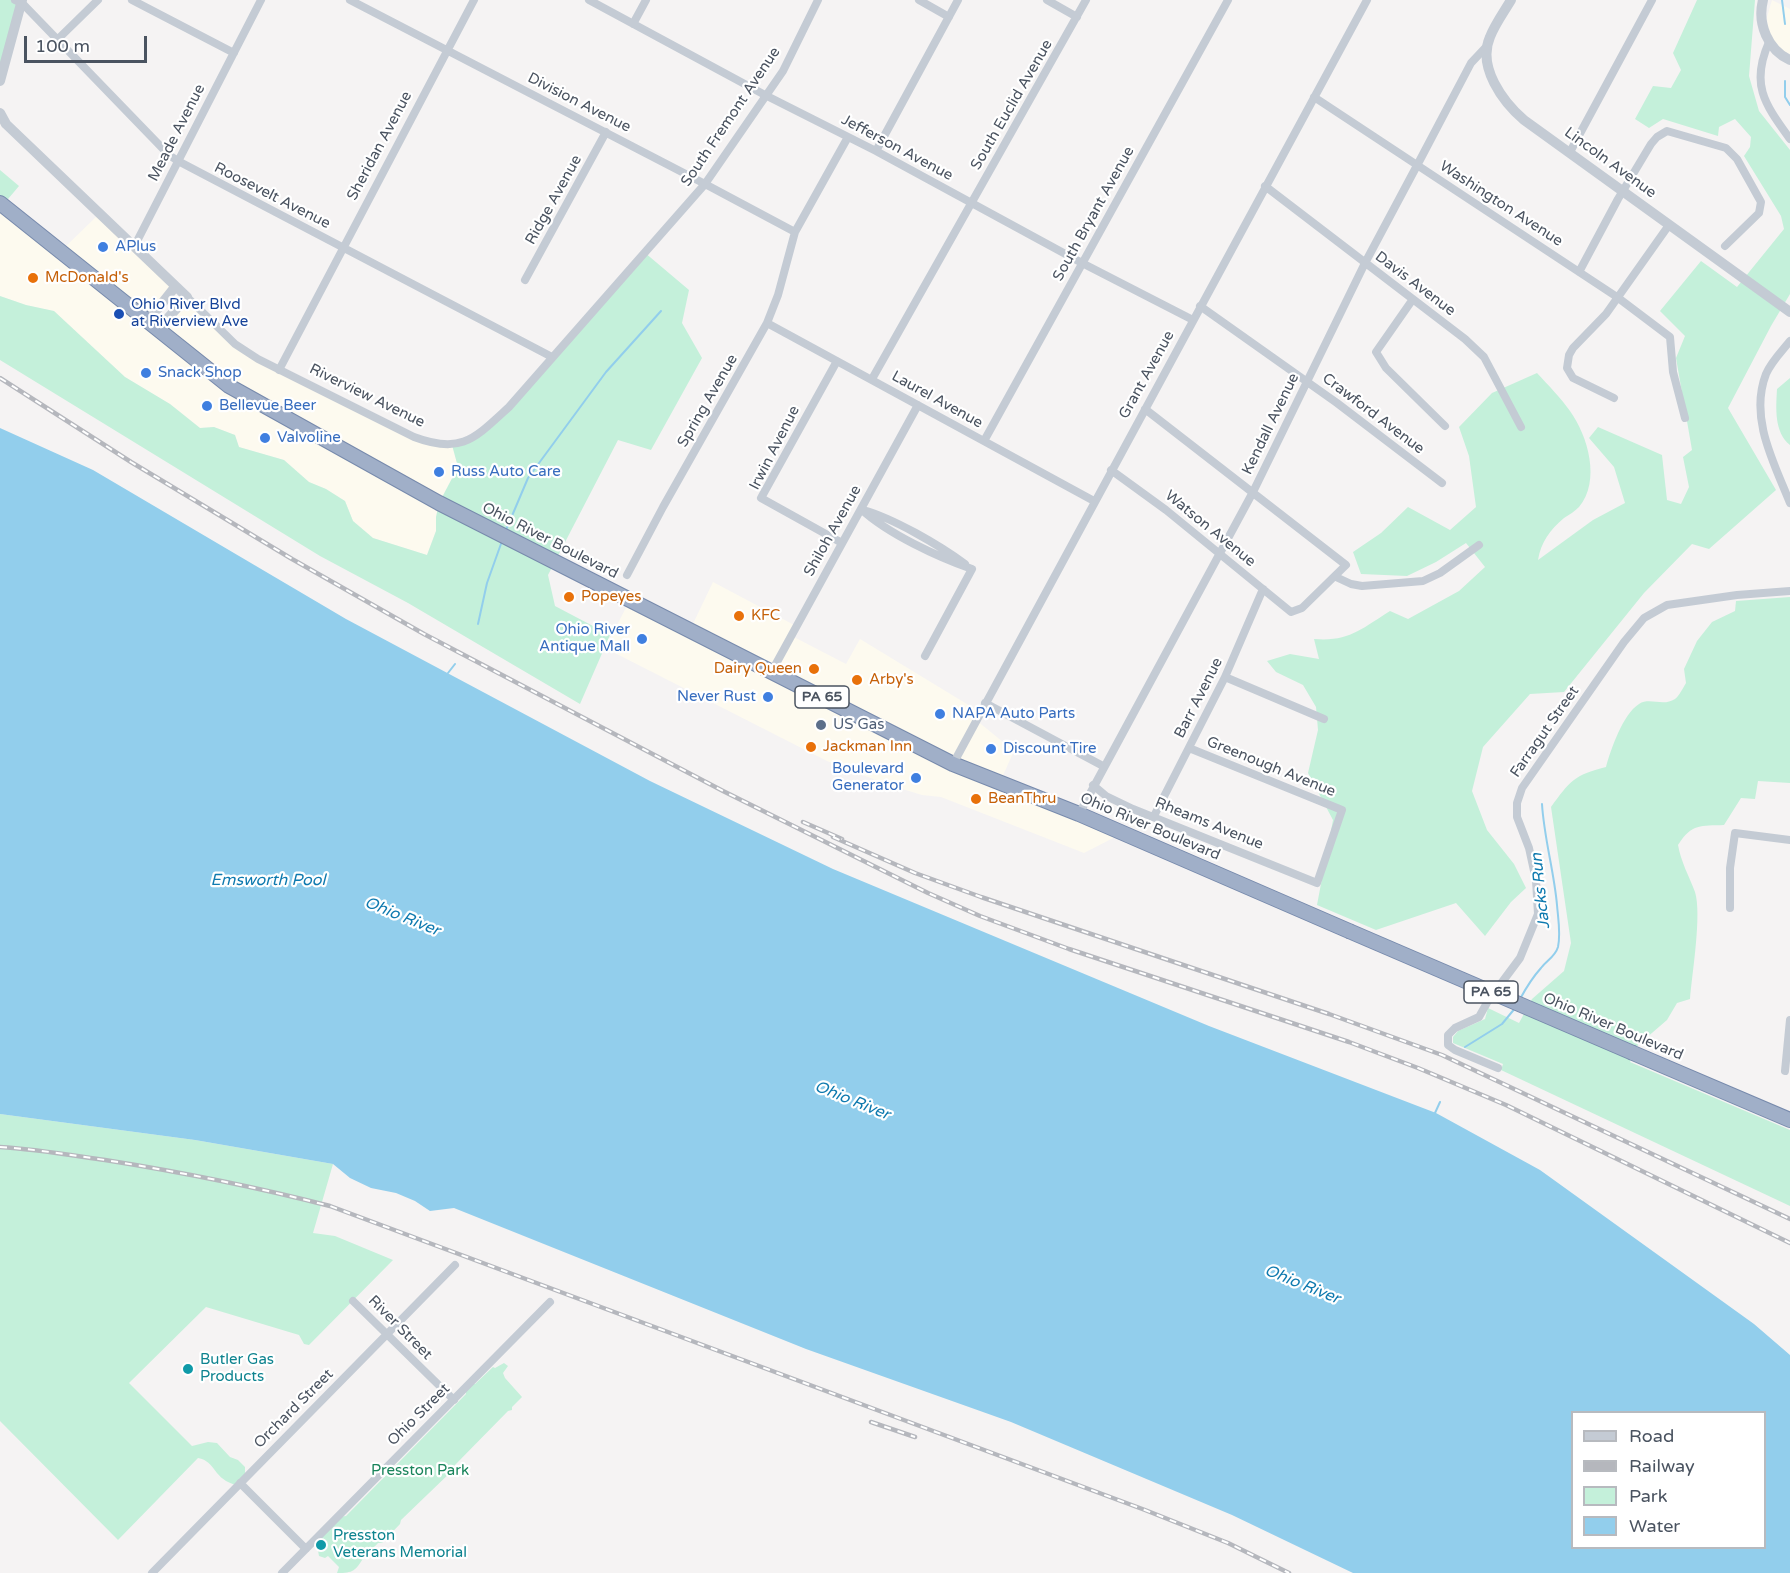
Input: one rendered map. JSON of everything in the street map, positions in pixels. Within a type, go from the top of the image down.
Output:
[{"type":"highway","name":"Ohio River Boulevard","points":[[0,203],[230,386],[440,503],[573,572],[953,764],[1079,814],[1790,1120]]},
{"type":"street","points":[[57,40],[99,0]]},
{"type":"street","points":[[132,0],[234,53]]},
{"type":"street","name":"Meade Avenue","points":[[134,247],[261,0]]},
{"type":"street","name":"Division Avenue","points":[[350,0],[795,232]]},
{"type":"street","name":"Sheridan Avenue","points":[[279,370],[474,0]]},
{"type":"street","name":"Jefferson Avenue","points":[[589,0],[1193,320]]},
{"type":"street","points":[[633,24],[646,0]]},
{"type":"street","name":"South Fremont Avenue","points":[[630,267],[705,184],[783,71],[818,0]]},
{"type":"street","points":[[919,0],[950,17]]},
{"type":"street","points":[[876,151],[958,0]]},
{"type":"street","points":[[1047,0],[1077,16]]},
{"type":"street","name":"South Euclid Avenue","points":[[872,379],[1086,0]]},
{"type":"street","name":"South Bryant Avenue","points":[[984,441],[1228,0]]},
{"type":"street","name":"Grant Avenue","points":[[953,764],[1366,0]]},
{"type":"street","points":[[1487,46],[1489,38],[1511,0]]},
{"type":"street","points":[[1570,152],[1652,0]]},
{"type":"street","points":[[1763,0],[1763,27],[1769,42],[1782,56],[1790,60]]},
{"type":"street","points":[[0,81],[20,1]]},
{"type":"street","name":"Roosevelt Avenue","points":[[20,1],[169,155],[552,357]]},
{"type":"street","points":[[1769,42],[1760,68],[1760,86],[1769,107],[1790,139]]},
{"type":"street","name":"Lincoln Avenue","points":[[1487,46],[1489,69],[1493,82],[1503,100],[1524,120],[1790,312]]},
{"type":"street","name":"Kendall Avenue","points":[[1079,814],[1253,492],[1365,263],[1471,63],[1487,46]]},
{"type":"street","name":"Washington Avenue","points":[[1314,97],[1617,297],[1670,337],[1673,372],[1685,418]]},
{"type":"street","name":"Riverview Avenue","points":[[0,113],[6,124],[234,344],[279,370],[414,437],[432,443],[452,445],[466,442],[480,434],[509,407],[630,267]]},
{"type":"street","name":"Ridge Avenue","points":[[525,280],[606,132]]},
{"type":"street","points":[[1579,272],[1651,144],[1663,133],[1671,132],[1726,148],[1737,159],[1758,197],[1761,206],[1759,213],[1725,246]]},
{"type":"street","name":"Spring Avenue","points":[[627,575],[767,323],[778,295],[795,232],[848,137]]},
{"type":"street","name":"Davis Avenue","points":[[1265,186],[1465,339],[1484,357],[1521,427]]},
{"type":"street","points":[[1614,398],[1573,378],[1567,368],[1569,355],[1606,314],[1669,225]]},
{"type":"street","points":[[153,325],[176,287]]},
{"type":"street","points":[[153,325],[187,297]]},
{"type":"street","points":[[1413,299],[1376,352],[1386,368],[1445,426]]},
{"type":"street","name":"Crawford Avenue","points":[[1200,306],[1307,382],[1442,483]]},
{"type":"street","name":"Laurel Avenue","points":[[767,323],[1094,501]]},
{"type":"street","points":[[1790,340],[1766,373],[1760,398],[1763,432],[1790,503]]},
{"type":"street","name":"Irwin Avenue","points":[[837,361],[761,498],[842,543]]},
{"type":"street","name":"Shiloh Avenue","points":[[772,671],[918,405]]},
{"type":"street","points":[[1145,409],[1346,565],[1336,577],[1352,584],[1362,586],[1423,581],[1440,573],[1479,545]]},
{"type":"street","name":"Watson Avenue","points":[[1111,470],[1166,510],[1291,612],[1302,608],[1336,577]]},
{"type":"street","points":[[861,509],[878,514],[952,555],[972,569],[925,656]]},
{"type":"street","name":"Barr Avenue","points":[[1154,816],[1226,677],[1263,589]]},
{"type":"street","name":"Farragut Street","points":[[1498,1068],[1455,1050],[1448,1045],[1448,1035],[1455,1028],[1479,1017],[1520,958],[1538,914],[1536,880],[1517,817],[1517,803],[1522,788],[1624,642],[1644,618],[1667,605],[1737,595],[1790,591]]},
{"type":"street","points":[[1226,677],[1324,719]]},
{"type":"street","points":[[985,703],[1103,766]]},
{"type":"street","name":"Greenough Avenue","points":[[1189,748],[1342,810],[1317,883]]},
{"type":"street","name":"Rheams Avenue","points":[[1093,785],[1106,796],[1133,809],[1317,883]]},
{"type":"street","points":[[1730,908],[1730,868],[1735,833],[1790,840]]},
{"type":"street","points":[[1785,1071],[1790,1020]]},
{"type":"street","name":"Orchard Street","points":[[152,1573],[455,1264]]},
{"type":"street","name":"River Street","points":[[353,1301],[454,1400]]},
{"type":"street","name":"Ohio Street","points":[[282,1573],[550,1302]]},
{"type":"street","points":[[240,1484],[306,1549]]},
{"type":"shaded area","points":[[1772,0],[1790,9],[1790,54],[1783,51],[1773,40],[1768,29],[1767,17]]},
{"type":"shaded area","points":[[0,203],[61,251],[99,214],[175,287],[148,320],[158,329],[187,297],[235,344],[414,437],[452,445],[458,467],[439,503],[436,531],[427,555],[373,538],[353,521],[345,501],[309,482],[284,460],[239,447],[235,435],[214,427],[200,428],[170,404],[125,377],[54,311],[0,296]]},
{"type":"shaded area","points":[[713,582],[796,626],[792,636],[846,664],[860,639],[980,712],[976,720],[1014,751],[1000,782],[1123,833],[1084,853],[941,797],[922,795],[886,784],[827,761],[605,648],[630,600],[690,630]]},
{"type":"green space","points":[[0,0],[22,0],[0,81]]},
{"type":"green space","points":[[1697,0],[1755,0],[1749,76],[1759,111],[1790,150],[1790,294],[1728,408],[1776,490],[1709,549],[1692,544],[1644,593],[1564,692],[1530,694],[1483,747],[1472,791],[1487,830],[1514,864],[1526,888],[1511,902],[1485,936],[1456,903],[1376,930],[1317,905],[1333,820],[1308,773],[1318,730],[1316,707],[1303,685],[1276,672],[1267,661],[1290,654],[1319,659],[1314,639],[1346,636],[1362,629],[1390,611],[1408,619],[1459,591],[1485,567],[1466,543],[1436,562],[1407,576],[1361,574],[1353,552],[1381,533],[1408,507],[1450,530],[1476,507],[1469,456],[1459,427],[1492,393],[1537,373],[1563,401],[1576,421],[1587,446],[1591,472],[1586,496],[1579,507],[1550,532],[1541,548],[1538,560],[1593,520],[1625,503],[1614,467],[1589,438],[1598,427],[1662,455],[1667,500],[1681,504],[1689,487],[1683,457],[1692,450],[1676,358],[1685,336],[1660,311],[1701,261],[1737,287],[1784,229],[1781,216],[1744,156],[1750,147],[1751,137],[1735,119],[1719,127],[1718,136],[1663,119],[1649,128],[1635,119],[1653,86],[1671,88],[1681,70],[1673,53]]},
{"type":"green space","points":[[0,170],[19,186],[3,205],[0,203]]},
{"type":"green space","points":[[644,252],[689,290],[682,323],[702,358],[651,450],[618,440],[548,575],[555,606],[610,635],[580,704],[408,603],[320,556],[0,360],[0,296],[54,311],[125,377],[170,404],[200,428],[214,427],[235,435],[239,447],[284,460],[309,482],[345,501],[353,521],[373,538],[427,555],[436,531],[439,503],[458,467],[452,445],[480,434]]},
{"type":"green space","points":[[1790,378],[1790,445],[1781,433],[1776,404],[1777,389]]},
{"type":"green space","points":[[1790,597],[1790,783],[1758,781],[1755,799],[1741,798],[1724,825],[1693,829],[1678,845],[1697,902],[1697,929],[1690,999],[1677,1003],[1667,1020],[1638,1045],[1630,1062],[1790,1130],[1790,1206],[1501,1070],[1503,1064],[1453,1043],[1453,1037],[1458,1031],[1485,1019],[1488,1008],[1519,1023],[1532,999],[1564,971],[1571,943],[1551,807],[1574,780],[1606,767],[1618,732],[1633,709],[1643,702],[1666,702],[1676,698],[1686,683],[1684,669],[1697,641],[1712,622],[1735,611],[1736,601]]},
{"type":"green space","points":[[0,1114],[195,1140],[333,1164],[313,1233],[335,1236],[393,1260],[309,1345],[304,1344],[299,1335],[206,1307],[129,1383],[192,1446],[208,1442],[217,1443],[230,1457],[238,1460],[245,1467],[245,1476],[237,1485],[229,1483],[208,1463],[198,1458],[118,1540],[0,1421]]},
{"type":"green space","name":"Presston Park","points":[[504,1363],[508,1366],[503,1373],[505,1378],[522,1397],[512,1407],[512,1410],[508,1411],[454,1466],[454,1469],[401,1520],[382,1543],[378,1543],[367,1553],[356,1568],[351,1572],[337,1573],[339,1567],[328,1556],[325,1558],[319,1556],[317,1545],[321,1541],[320,1535],[338,1517],[346,1516],[466,1394],[466,1390],[472,1384],[475,1384],[493,1367]]},
{"type":"water","name":"Emsworth Pool","points":[[0,428],[93,470],[346,619],[650,781],[833,869],[1209,1026],[1436,1113],[1540,1170],[1754,1324],[1790,1355],[1790,1573],[1353,1573],[1232,1515],[1011,1422],[806,1349],[454,1208],[430,1211],[415,1201],[396,1193],[371,1188],[350,1178],[333,1164],[195,1140],[0,1114]]},
{"type":"waterway","name":"Jacks Run","points":[[1782,0],[1785,24]]},
{"type":"waterway","name":"Jacks Run","points":[[1785,81],[1785,97],[1790,105]]},
{"type":"waterway","points":[[506,530],[528,478],[606,372],[661,311]]},
{"type":"waterway","points":[[478,624],[487,583],[502,541]]},
{"type":"waterway","points":[[448,673],[455,664]]},
{"type":"waterway","name":"Jacks Run","points":[[1520,999],[1543,965],[1555,953],[1559,942],[1556,892],[1542,804]]},
{"type":"waterway","name":"Jacks Run","points":[[1465,1047],[1502,1024],[1516,1007]]},
{"type":"waterway","name":"Jacks Run","points":[[1435,1113],[1440,1102]]},
{"type":"railway","points":[[0,378],[131,462],[292,559],[424,634],[723,791],[928,893],[980,916],[1069,949],[1349,1042],[1418,1068],[1506,1105],[1790,1243]]},
{"type":"railway","points":[[803,822],[842,839]]},
{"type":"railway","points":[[833,837],[915,873],[981,897],[1329,1014],[1442,1055],[1790,1219]]},
{"type":"railway","points":[[0,1147],[52,1152],[162,1170],[246,1186],[330,1206],[1145,1510],[1228,1543],[1289,1573]]},
{"type":"railway","points":[[871,1422],[915,1437]]},
{"type":"place","name":"APlus","points":[[103,247]]},
{"type":"place","name":"McDonald's","points":[[33,278]]},
{"type":"place","name":"Ohio River Blvd at Riverview Ave","points":[[119,314]]},
{"type":"place","name":"Snack Shop","points":[[146,373]]},
{"type":"place","name":"Bellevue Beer","points":[[207,406]]},
{"type":"place","name":"Valvoline","points":[[265,438]]},
{"type":"place","name":"Russ Auto Care","points":[[439,472]]},
{"type":"place","name":"Popeyes","points":[[569,597]]},
{"type":"place","name":"KFC","points":[[739,616]]},
{"type":"place","name":"Ohio River Antique Mall","points":[[642,639]]},
{"type":"place","name":"Dairy Queen","points":[[814,669]]},
{"type":"place","name":"Arby's","points":[[857,680]]},
{"type":"place","name":"Never Rust","points":[[768,697]]},
{"type":"place","name":"NAPA Auto Parts","points":[[940,714]]},
{"type":"place","name":"US Gas","points":[[821,725]]},
{"type":"place","name":"Jackman Inn","points":[[811,747]]},
{"type":"place","name":"Discount Tire","points":[[991,749]]},
{"type":"place","name":"Boulevard Generator","points":[[916,778]]},
{"type":"place","name":"BeanThru","points":[[976,799]]},
{"type":"place","name":"Butler Gas Products","points":[[188,1369]]},
{"type":"place","name":"Presston Veterans Memorial","points":[[321,1545]]},
{"type":"water label","name":"Ohio River","points":[[402,917]]},
{"type":"water label","name":"Ohio River","points":[[852,1101]]},
{"type":"water label","name":"Ohio River","points":[[1302,1285]]}]
